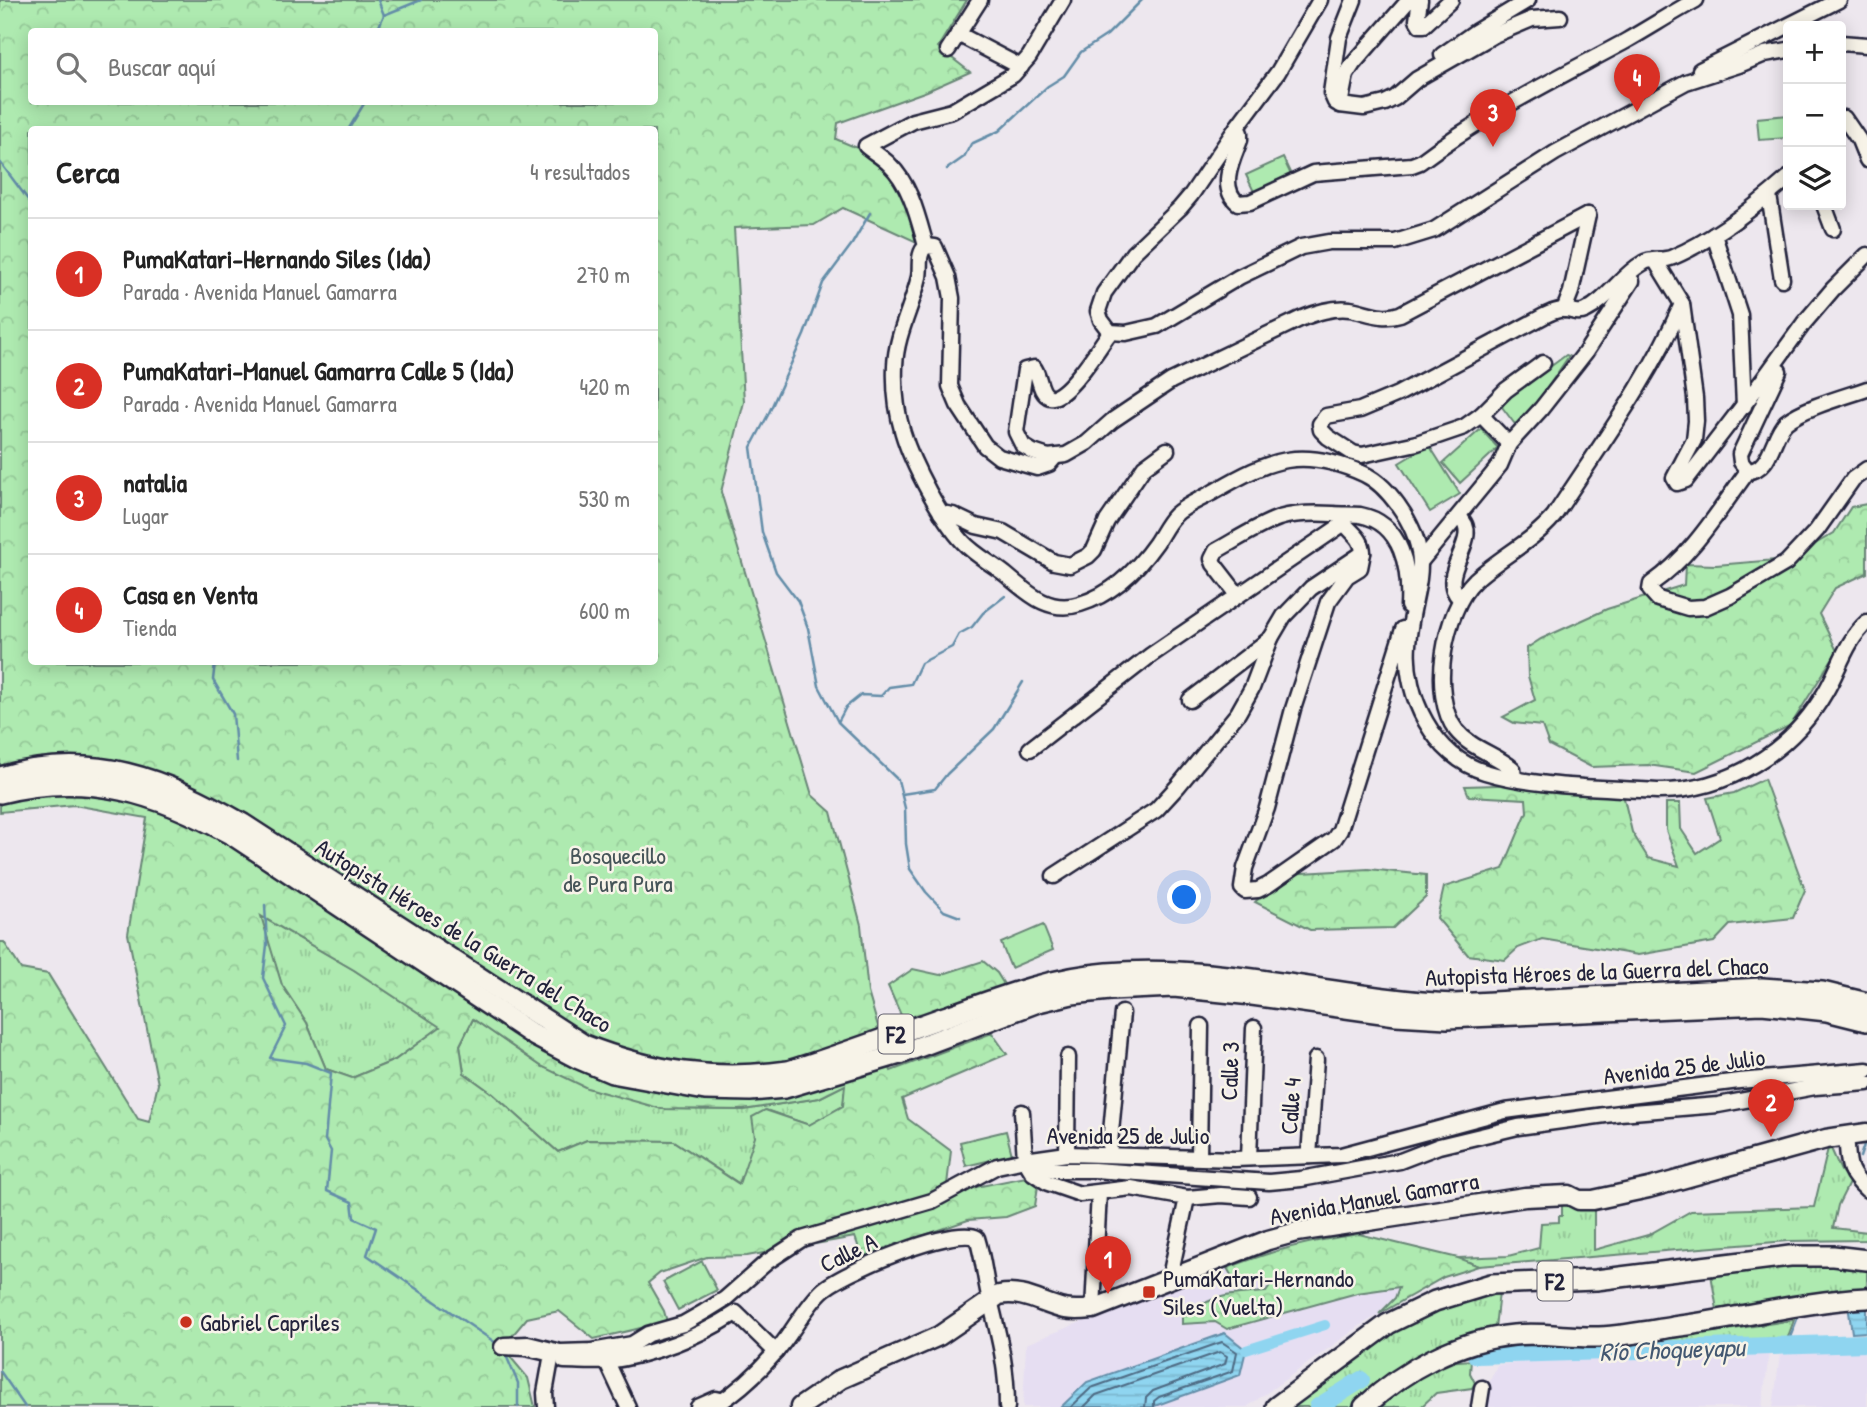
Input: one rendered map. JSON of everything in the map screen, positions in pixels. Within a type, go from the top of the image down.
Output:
[{"type":"highway","name":"Autopista Héroes de la Guerra del Chaco","points":[[0,778],[56,766],[80,765],[155,781],[204,801],[584,1045],[664,1070],[707,1076],[750,1076],[788,1071],[1040,985],[1129,971],[1203,973],[1410,1002],[1455,1004],[1762,988],[1822,992],[1867,1003]]},
{"type":"highway","name":"Autopista Héroes de la Guerra del Chaco","points":[[0,793],[57,783],[99,786],[145,795],[194,814],[234,836],[535,1036],[612,1073],[705,1090],[750,1091],[785,1088],[900,1055],[1038,1002],[1072,994],[1139,987],[1202,990],[1396,1015],[1447,1018],[1762,1004],[1827,1011],[1867,1021]]},
{"type":"highway","name":"F2","points":[[1276,1407],[1388,1324],[1435,1301],[1491,1284],[1596,1280],[1790,1256],[1833,1256],[1867,1260]]},
{"type":"highway","name":"F2","points":[[1364,1407],[1420,1364],[1482,1341],[1515,1335],[1600,1337],[1698,1324],[1842,1299],[1867,1298]]},
{"type":"main road","name":"Avenida Manuel Gamarra","points":[[800,1407],[841,1379],[939,1336],[990,1301],[1010,1293],[1066,1310],[1093,1309],[1268,1240],[1297,1232],[1525,1197],[1569,1195],[1580,1200],[1593,1200],[1649,1188],[1826,1139],[1867,1132]]},
{"type":"street","points":[[948,50],[980,0]]},
{"type":"street","points":[[926,246],[914,203],[902,183],[890,164],[866,146],[912,121],[952,111],[1013,75],[1021,67],[1063,0]]},
{"type":"street","points":[[1320,0],[1278,72],[1191,195],[1133,253],[1104,293],[1098,311],[1110,332],[1126,333],[1157,326],[1239,277],[1301,247],[1329,242],[1395,242],[1434,230],[1555,153],[1686,82],[1765,54],[1783,51]]},
{"type":"street","points":[[1354,0],[1339,38],[1333,65],[1331,97],[1340,105],[1364,108],[1395,98],[1417,79],[1494,35],[1532,19],[1560,17]]},
{"type":"street","points":[[1340,105],[1346,75],[1353,64],[1409,0]]},
{"type":"street","points":[[1420,0],[1417,20],[1424,25],[1451,0]]},
{"type":"street","points":[[1395,98],[1393,93],[1400,83],[1528,0]]},
{"type":"street","points":[[1237,127],[1240,139],[1227,183],[1230,195],[1238,203],[1250,202],[1313,173],[1412,165],[1530,92],[1696,0]]},
{"type":"street","points":[[1686,82],[1722,58],[1839,0]]},
{"type":"street","points":[[958,34],[1021,67]]},
{"type":"street","points":[[1846,43],[1867,45]]},
{"type":"street","points":[[1846,121],[1859,140],[1867,160]]},
{"type":"street","points":[[1543,363],[1506,390],[1481,415],[1464,427],[1417,443],[1362,455],[1353,453],[1321,430],[1321,419],[1335,413],[1360,410],[1398,394],[1531,322],[1564,310],[1576,313],[1587,311],[1616,288],[1636,267],[1653,260],[1671,259],[1714,235],[1783,182]]},
{"type":"street","points":[[1769,195],[1782,279]]},
{"type":"street","points":[[1826,210],[1833,229]]},
{"type":"street","points":[[1110,332],[1063,394],[1050,397],[1041,386],[1034,368],[1023,373],[1016,426],[1023,446],[1033,452],[1055,457],[1066,455],[1087,443],[1113,420],[1171,381],[1300,319],[1314,313],[1339,309],[1385,318],[1399,314],[1588,215],[1571,292],[1564,310]]},
{"type":"street","points":[[1714,235],[1740,315],[1744,406]]},
{"type":"street","points":[[926,246],[936,247],[948,277],[953,308],[950,386],[971,427],[985,446],[999,457],[1037,468],[1049,464],[1055,457]]},
{"type":"street","points":[[926,246],[920,254],[920,271],[895,357],[894,382],[900,431],[913,463],[941,513],[965,544],[1031,597],[1048,606],[1072,607],[1086,603],[1116,587],[1133,572],[1168,523],[1182,509],[1257,467],[1275,461],[1301,458],[1338,466],[1363,474],[1383,487],[1403,513],[1419,545],[1421,561],[1408,645],[1408,665],[1420,709],[1439,742],[1460,760],[1484,772],[1532,781],[1676,791],[1725,780],[1774,752],[1824,695],[1845,649],[1867,622]]},
{"type":"street","points":[[1653,260],[1682,304],[1689,346],[1696,421],[1693,440],[1674,478],[1677,483],[1686,480],[1804,323],[1867,255]]},
{"type":"street","points":[[1421,561],[1500,465],[1509,444],[1541,409],[1585,353],[1631,281],[1653,260]]},
{"type":"street","points":[[1514,778],[1513,769],[1507,764],[1479,749],[1457,732],[1444,708],[1441,685],[1444,650],[1460,599],[1474,581],[1541,531],[1554,516],[1632,398],[1682,304]]},
{"type":"street","points":[[1748,471],[1741,462],[1740,454],[1782,365],[1779,358]]},
{"type":"street","points":[[1867,389],[1809,410],[1787,422],[1779,430],[1763,464],[1758,470],[1748,471],[1686,553],[1670,571],[1651,584],[1650,590],[1658,599],[1688,608],[1705,607],[1730,596],[1786,563],[1817,530],[1853,479],[1867,469]]},
{"type":"street","points":[[1481,415],[1509,444]]},
{"type":"street","points":[[941,513],[953,515],[976,526],[1003,532],[1054,562],[1070,565],[1094,550],[1107,521],[1144,467],[1167,450]]},
{"type":"street","points":[[1362,455],[1363,474]]},
{"type":"street","points":[[1238,595],[1214,564],[1212,559],[1216,551],[1276,519],[1298,514],[1341,519],[1358,515],[1368,518],[1386,527],[1395,538],[1406,562],[1408,606],[1405,622],[1340,830],[1334,839],[1268,885],[1258,890],[1245,891],[1242,888],[1245,868],[1267,808],[1293,709],[1328,602],[1347,576],[1360,568],[1363,554],[1361,542],[1341,519]]},
{"type":"street","points":[[1459,517],[1466,523],[1467,532],[1453,576],[1454,593],[1460,599]]},
{"type":"street","points":[[1030,750],[1151,656],[1341,519]]},
{"type":"street","points":[[1054,876],[1156,810],[1238,713],[1252,688],[1271,638],[1284,616],[1303,596],[1363,554]]},
{"type":"street","points":[[1190,700],[1271,638]]},
{"type":"street","points":[[1109,1154],[1122,1013]]},
{"type":"street","points":[[1199,1157],[1201,1026]]},
{"type":"street","name":"Calle 3","points":[[1249,1158],[1254,1028]]},
{"type":"street","points":[[1067,1154],[1068,1057]]},
{"type":"street","name":"Calle 4","points":[[1309,1156],[1316,1059]]},
{"type":"street","name":"Avenida 25 de Julio","points":[[1025,1160],[1067,1154],[1249,1158],[1341,1154],[1504,1111],[1739,1081],[1867,1070]]},
{"type":"street","name":"Avenida 25 de Julio","points":[[1025,1160],[1054,1170],[1094,1170],[1269,1182],[1301,1179],[1400,1161],[1439,1146],[1518,1126],[1620,1113],[1718,1105],[1815,1087],[1867,1083]]},
{"type":"street","points":[[1022,1112],[1025,1160],[1033,1173],[1043,1181],[1080,1194],[1131,1188],[1187,1198],[1249,1196]]},
{"type":"street","points":[[1846,1135],[1847,1161],[1853,1177],[1867,1190]]},
{"type":"street","points":[[776,1352],[736,1313],[681,1341],[607,1362],[551,1358],[526,1348],[502,1347],[528,1344],[560,1352],[592,1351],[632,1344],[648,1334],[683,1324],[704,1312],[725,1299],[768,1262],[802,1239],[932,1201],[997,1166],[1025,1160]]},
{"type":"street","points":[[1093,1309],[1099,1193]]},
{"type":"street","points":[[1176,1276],[1172,1267],[1187,1198]]},
{"type":"street","name":"Calle A","points":[[698,1407],[716,1399],[718,1404],[751,1378],[776,1352],[822,1290],[879,1260],[942,1239],[971,1235],[977,1238],[990,1301]]},
{"type":"street","points":[[990,1301],[1003,1351],[1007,1407]]},
{"type":"street","points":[[546,1407],[545,1393],[551,1358]]},
{"type":"street","points":[[607,1362],[628,1407]]},
{"type":"street","points":[[1479,1407],[1482,1388]]},
{"type":"shaded area","points":[[1359,1234],[1458,1258],[1479,1266],[1444,1277],[1361,1325],[1247,1407],[1023,1407],[1026,1344],[1276,1250]]},
{"type":"shaded area","points":[[1867,1349],[1867,1407],[1773,1407],[1780,1355]]},
{"type":"shaded area","points":[[1769,1354],[1762,1407],[1487,1407],[1488,1386],[1497,1365],[1548,1360]]},
{"type":"green space","name":"Bosquecillo de Pura Pura","points":[[0,0],[967,0],[938,47],[970,72],[927,91],[838,123],[836,139],[881,158],[904,185],[919,243],[843,208],[814,225],[734,228],[744,402],[721,492],[812,795],[831,812],[861,925],[868,992],[891,1071],[992,1033],[1007,1054],[902,1099],[908,1119],[951,1151],[946,1193],[1026,1177],[1038,1186],[1035,1206],[1006,1217],[968,1220],[862,1257],[855,1237],[747,1256],[707,1257],[660,1273],[648,1283],[664,1311],[667,1322],[594,1339],[559,1311],[527,1318],[511,1337],[511,1344],[502,1347],[528,1378],[535,1407],[0,1407],[0,942],[4,942],[21,969],[48,974],[138,1119],[149,1122],[158,1084],[128,934],[147,818],[74,805],[0,812]],"holes":[[[261,916],[354,970],[440,1027],[395,1060],[352,1078],[326,1069],[307,1023],[282,985]],[[473,1019],[541,1066],[587,1088],[662,1109],[743,1110],[819,1098],[845,1085],[843,1106],[809,1125],[765,1110],[752,1117],[755,1137],[739,1184],[674,1141],[587,1140],[558,1152],[493,1094],[464,1073],[460,1045]]]},
{"type":"green space","points":[[1783,115],[1783,138],[1759,140],[1757,118]]},
{"type":"green space","points":[[1283,158],[1293,179],[1256,196],[1246,175]]},
{"type":"green space","points":[[1566,355],[1569,356],[1521,426],[1514,423],[1502,407],[1506,400]]},
{"type":"green space","points":[[1481,429],[1498,448],[1460,483],[1443,463]]},
{"type":"green space","points":[[1429,445],[1460,494],[1430,512],[1399,463]]},
{"type":"green space","points":[[1867,504],[1867,573],[1835,588],[1819,614],[1837,651],[1791,725],[1696,772],[1648,765],[1591,767],[1549,745],[1542,726],[1514,723],[1503,717],[1535,700],[1528,676],[1527,648],[1541,639],[1607,609],[1684,585],[1685,564],[1716,565],[1789,559],[1834,533],[1851,507]]},
{"type":"green space","points":[[1764,779],[1805,890],[1793,918],[1730,925],[1714,942],[1638,955],[1542,939],[1518,948],[1505,960],[1468,955],[1437,918],[1444,887],[1503,869],[1527,812],[1526,799],[1469,796],[1465,786],[1530,784],[1623,794],[1632,832],[1648,858],[1679,866],[1666,830],[1666,803],[1680,803],[1681,829],[1697,853],[1720,838],[1707,798],[1734,793]]},
{"type":"green space","points":[[1368,869],[1426,875],[1426,897],[1393,928],[1310,930],[1255,902],[1286,874]]},
{"type":"green space","points":[[260,916],[354,970],[441,1027],[395,1060],[352,1078],[326,1069],[307,1023],[282,986]]},
{"type":"green space","points":[[1043,925],[1053,950],[1011,968],[1001,943]]},
{"type":"green space","points":[[983,961],[997,973],[1005,986],[904,1022],[888,986],[913,969],[940,975]]},
{"type":"green space","points":[[473,1019],[541,1066],[662,1109],[743,1110],[819,1098],[846,1084],[843,1106],[809,1125],[766,1110],[740,1184],[674,1141],[587,1140],[558,1152],[493,1094],[464,1073],[460,1045]]},
{"type":"green space","points":[[1006,1131],[1012,1155],[966,1166],[960,1142]]},
{"type":"green space","points":[[1829,1144],[1841,1171],[1850,1181],[1838,1205],[1833,1228],[1867,1232],[1867,1240],[1789,1241],[1479,1266],[1458,1258],[1508,1256],[1539,1248],[1541,1223],[1559,1222],[1562,1203],[1594,1203],[1594,1250],[1648,1235],[1691,1211],[1814,1207]]},
{"type":"green space","points":[[1359,1234],[1458,1258],[1479,1266],[1444,1277],[1379,1314],[1395,1298],[1399,1287],[1357,1293],[1227,1329],[1215,1322],[1182,1324],[1182,1315],[1204,1303],[1232,1295],[1266,1292],[1273,1282],[1233,1278],[1227,1268],[1292,1247]]},
{"type":"green space","points":[[702,1261],[717,1290],[678,1310],[663,1282]]},
{"type":"green space","points":[[1817,1263],[1867,1267],[1867,1290],[1717,1310],[1711,1274],[1767,1266]]},
{"type":"green space","points":[[1499,1292],[1495,1328],[1458,1339],[1373,1388],[1353,1407],[1330,1407],[1368,1381],[1362,1372],[1309,1407],[1291,1407],[1401,1327],[1437,1308]]},
{"type":"green space","points":[[1794,1320],[1784,1348],[1512,1355],[1637,1343]]},
{"type":"green space","points":[[1471,1360],[1470,1373],[1475,1383],[1472,1388],[1436,1393],[1421,1407],[1381,1407],[1427,1370],[1446,1362]]},
{"type":"water","points":[[1848,1305],[1867,1305],[1867,1332],[1852,1333]]},
{"type":"water","points":[[1225,1333],[1246,1350],[1240,1375],[1152,1407],[1061,1407],[1087,1382]]},
{"type":"waterway","points":[[378,0],[384,15]]},
{"type":"waterway","points":[[378,28],[384,15],[421,0]]},
{"type":"waterway","points":[[947,169],[964,157],[971,144],[999,131],[1048,86],[1064,76],[1081,52],[1107,35],[1142,0]]},
{"type":"waterway","points":[[350,126],[363,105]]},
{"type":"waterway","points":[[0,162],[28,200]]},
{"type":"waterway","points":[[870,213],[852,244],[823,283],[804,335],[751,447],[762,532],[776,572],[798,601],[808,628],[819,686],[838,722],[898,780],[905,808],[910,869],[944,911],[960,917]]},
{"type":"waterway","points":[[838,722],[846,707],[861,695],[881,696],[889,687],[911,684],[921,663],[952,647],[959,634],[972,627],[983,613],[1005,596]]},
{"type":"waterway","points":[[215,665],[213,680],[233,714],[237,761]]},
{"type":"waterway","points":[[902,794],[935,789],[994,729],[1023,682]]},
{"type":"waterway","points":[[265,905],[267,945],[263,978],[286,1026],[270,1058],[306,1063],[331,1073],[325,1140],[331,1151],[327,1191],[352,1202],[354,1218],[376,1228],[367,1255],[499,1345]]},
{"type":"waterway","points":[[1860,1157],[1865,1142]]},
{"type":"waterway","points":[[1787,1345],[1799,1314]]},
{"type":"waterway","points":[[1246,1350],[1325,1325]]},
{"type":"waterway","name":"Río Choqueyapu","points":[[1476,1355],[1867,1343]]},
{"type":"waterway","points":[[505,1353],[518,1383],[518,1407]]},
{"type":"waterway","points":[[0,1371],[25,1407]]},
{"type":"waterway","name":"Río Choqueyapu","points":[[1318,1407],[1361,1380]]},
{"type":"place","name":"Casa en Venta","points":[[1637,112]]},
{"type":"place","name":"natalia","points":[[1493,147]]},
{"type":"place","name":"PumaKatari-Manuel Gamarra Calle 5 (Ida)","points":[[1771,1137]]},
{"type":"place","name":"PumaKatari-Hernando Siles (Vuelta)","points":[[1149,1292]]},
{"type":"place","name":"PumaKatari-Hernando Siles (Ida)","points":[[1108,1294]]},
{"type":"place","name":"Gabriel Capriles","points":[[186,1322]]}]
